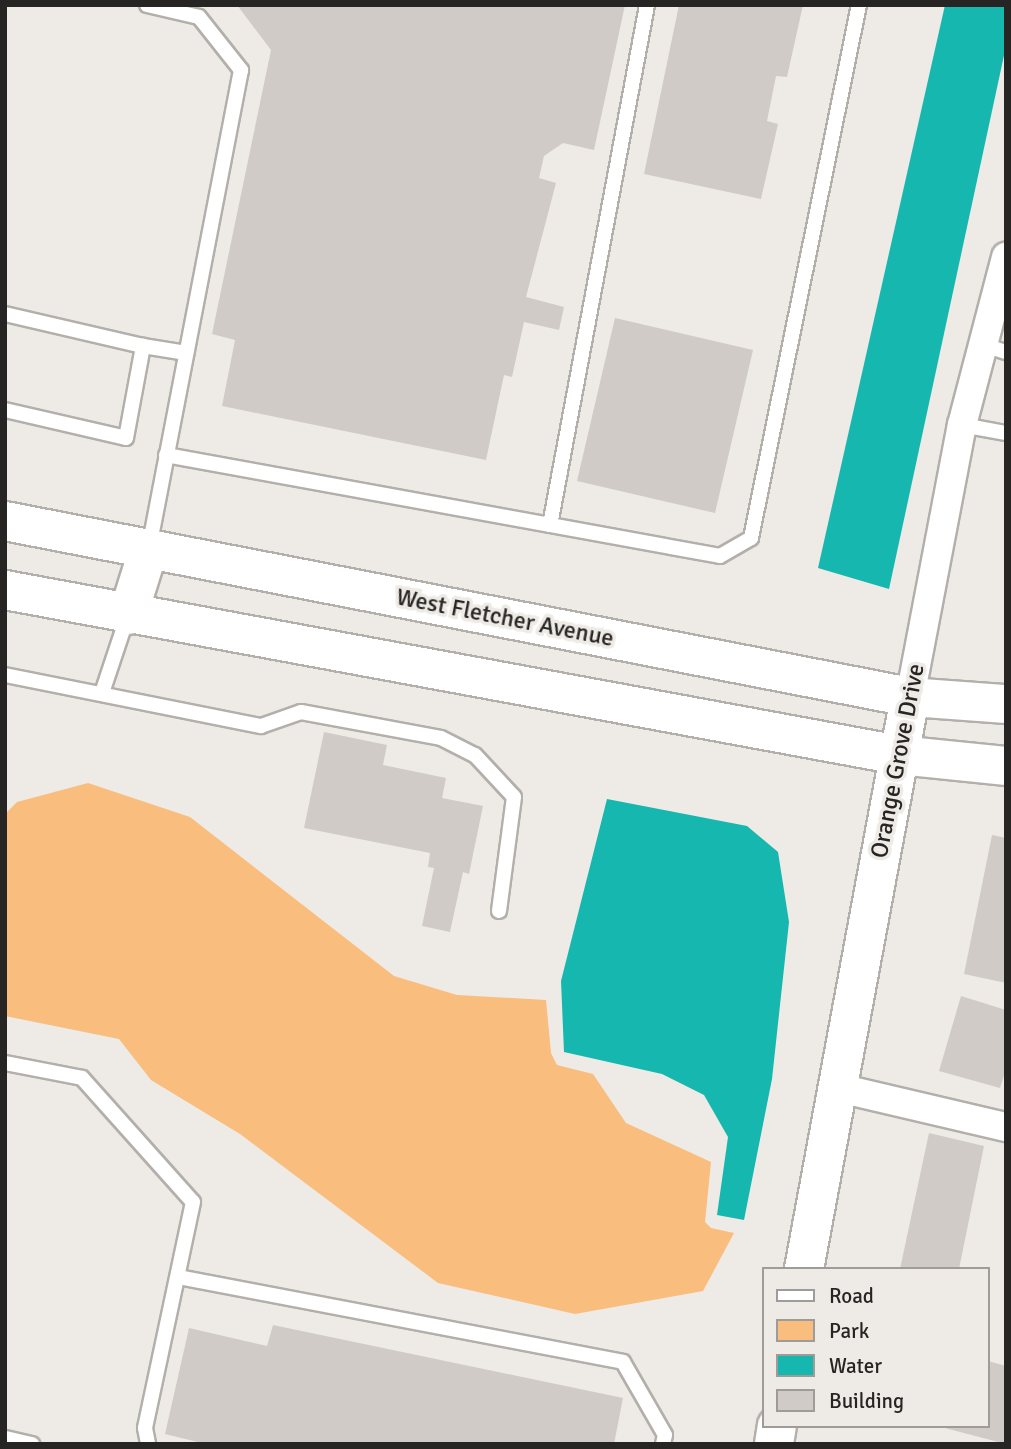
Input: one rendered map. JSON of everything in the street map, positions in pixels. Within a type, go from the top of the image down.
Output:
[{"type":"main road","name":"West Fletcher Avenue","points":[[5,521],[910,697],[1006,704]]},
{"type":"main road","points":[[128,615],[149,548]]},
{"type":"main road","points":[[5,590],[128,615],[899,755],[1006,765]]},
{"type":"main road","name":"Orange Grove Drive","points":[[804,1267],[835,1087],[910,697]]},
{"type":"street","name":"Orange Grove Drive","points":[[910,697],[962,425],[995,348],[1006,257]]},
{"type":"street","points":[[835,1087],[1006,1127]]},
{"type":"lane","points":[[147,5],[199,17],[241,71],[149,548]]},
{"type":"lane","points":[[550,525],[647,5]]},
{"type":"lane","points":[[166,456],[720,556],[751,538],[859,5]]},
{"type":"lane","points":[[5,314],[143,346],[186,353]]},
{"type":"lane","points":[[5,410],[126,438],[143,346]]},
{"type":"lane","points":[[962,425],[1006,433]]},
{"type":"lane","points":[[102,693],[128,615]]},
{"type":"lane","points":[[5,675],[261,726],[301,712],[441,738],[475,755],[514,797],[499,911]]},
{"type":"lane","points":[[5,1063],[82,1078],[193,1202],[145,1428],[148,1444]]},
{"type":"lane","points":[[177,1277],[623,1362],[665,1435],[663,1444]]},
{"type":"lane","points":[[5,1438],[32,1444]]},
{"type":"green space","points":[[88,783],[190,817],[394,976],[457,995],[546,1000],[551,1053],[557,1065],[593,1074],[626,1123],[711,1162],[705,1222],[711,1228],[734,1233],[703,1291],[575,1314],[438,1283],[240,1134],[151,1080],[119,1039],[5,1016],[5,814],[17,802]]},
{"type":"water","points":[[945,5],[1006,5],[1006,46],[889,589],[818,568]]},
{"type":"water","points":[[607,799],[747,826],[778,852],[789,922],[772,1079],[744,1220],[717,1215],[728,1137],[704,1095],[662,1074],[564,1052],[561,981]]},
{"type":"building","points":[[237,5],[625,5],[594,150],[563,143],[544,156],[539,178],[556,183],[526,297],[564,307],[559,330],[524,322],[512,377],[504,375],[486,460],[222,406],[235,340],[212,334],[271,50]]},
{"type":"building","points":[[679,5],[803,5],[787,77],[776,76],[767,121],[778,124],[761,199],[644,174]]},
{"type":"building","points":[[615,318],[753,350],[715,513],[577,481]]},
{"type":"building","points":[[324,732],[387,745],[383,765],[446,778],[442,798],[483,806],[469,874],[463,872],[450,932],[422,926],[434,868],[428,867],[430,853],[304,828]]},
{"type":"building","points":[[992,835],[1006,838],[1006,983],[964,974]]},
{"type":"building","points":[[961,996],[1006,1010],[1006,1069],[1000,1088],[939,1071]]},
{"type":"building","points":[[929,1133],[984,1146],[959,1267],[900,1267]]},
{"type":"building","points":[[273,1325],[623,1398],[614,1444],[206,1444],[165,1434],[189,1328],[267,1346]]},
{"type":"building","points":[[990,1362],[1006,1366],[1006,1444],[945,1428],[990,1428]]}]
